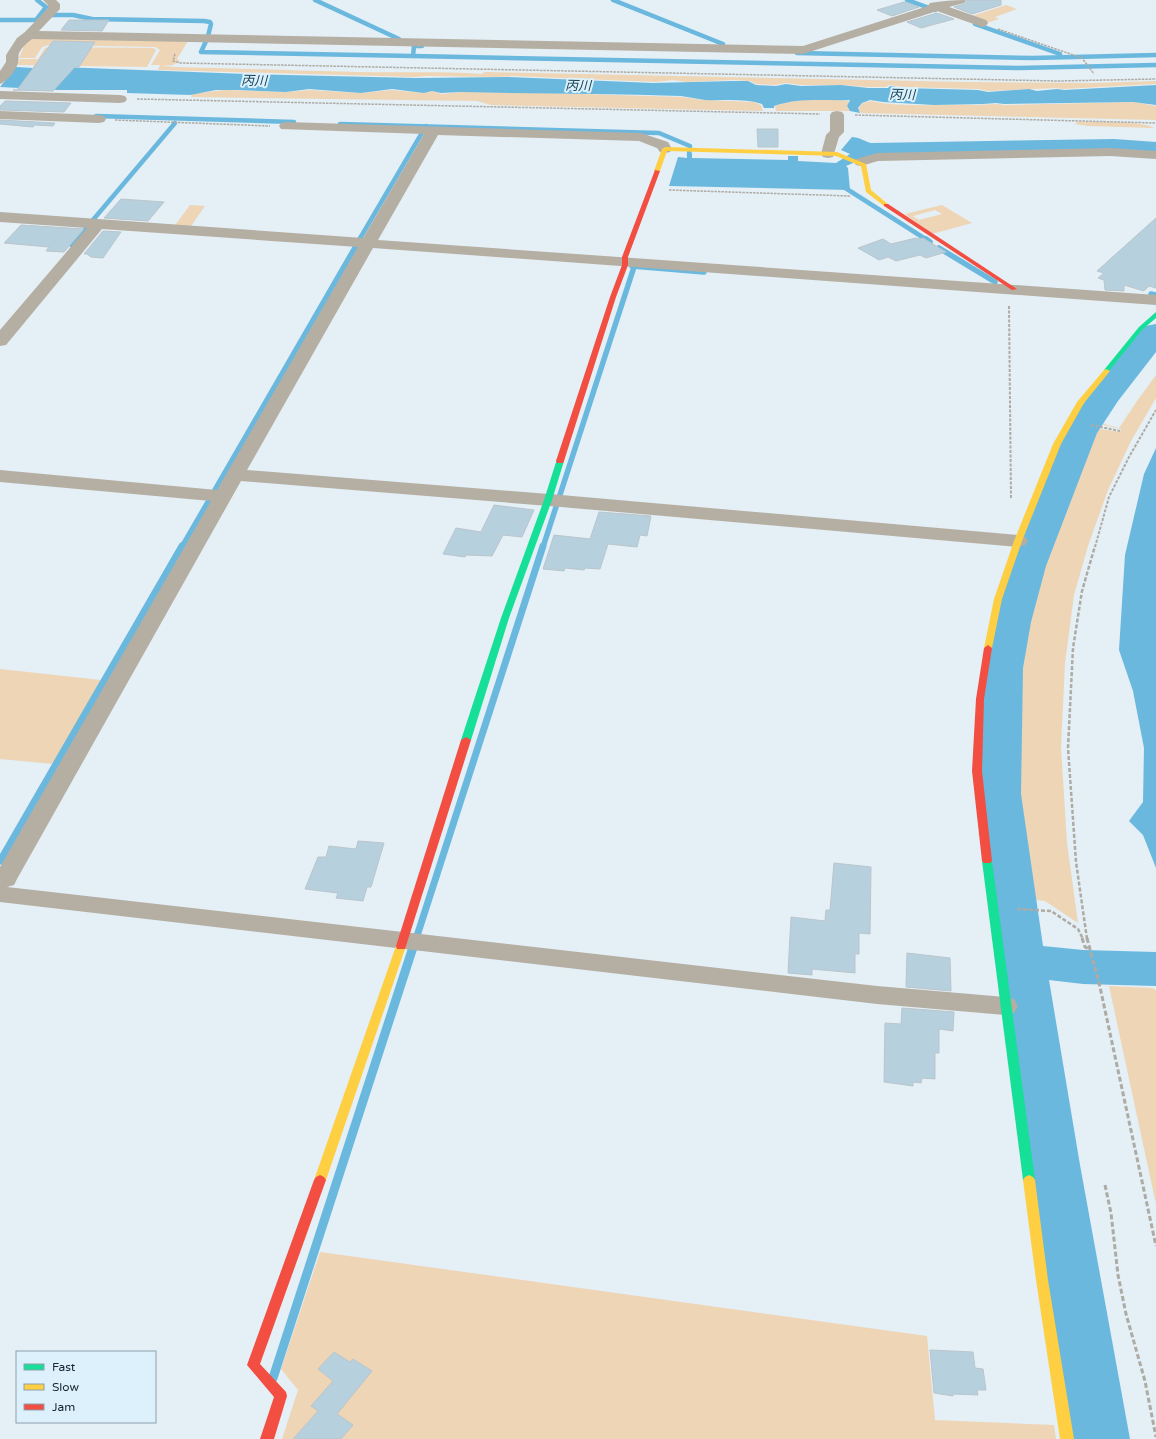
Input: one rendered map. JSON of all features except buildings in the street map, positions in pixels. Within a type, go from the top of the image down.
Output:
[{"type":"street","points":[[0,80],[9,68],[12,62],[12,55],[21,41],[50,15],[55,7],[53,2],[49,0]]},
{"type":"street","points":[[916,0],[934,9],[982,23]]},
{"type":"street","points":[[29,35],[803,50],[815,48],[960,0]]},
{"type":"street","points":[[0,95],[120,99]]},
{"type":"street","points":[[0,115],[99,119]]},
{"type":"street","points":[[828,154],[833,135],[837,132],[837,115]]},
{"type":"street","points":[[286,126],[641,137],[663,145],[665,149]]},
{"type":"street","points":[[427,130],[362,243],[235,475],[215,495],[1,885],[411,940],[877,995],[1005,1006]]},
{"type":"street","points":[[665,149],[828,154],[846,156],[864,165],[868,190],[873,196],[1011,296]]},
{"type":"street","points":[[267,1439],[281,1396],[253,1365],[343,1118],[411,940],[505,618],[555,500],[613,297],[625,265],[625,257],[665,149]]},
{"type":"street","points":[[859,162],[877,157],[1110,152],[1156,155]]},
{"type":"street","points":[[0,217],[94,225],[625,262],[1011,296],[1156,300]]},
{"type":"street","points":[[0,342],[94,225]]},
{"type":"street","points":[[1067,1439],[1042,1280],[983,832],[977,771],[980,699],[988,646],[998,599],[1018,541],[1057,444],[1081,402],[1141,328],[1156,314]]},
{"type":"street","points":[[235,475],[555,500],[1018,541]]},
{"type":"street","points":[[0,476],[215,495]]},
{"type":"path","points":[[982,23],[1082,58],[1094,74]]},
{"type":"path","points":[[182,38],[181,44],[173,57],[173,61],[180,64],[1058,81],[1156,79]]},
{"type":"path","points":[[120,99],[1156,123]]},
{"type":"path","points":[[99,119],[286,126]]},
{"type":"path","points":[[649,190],[844,195]]},
{"type":"path","points":[[1011,296],[1011,503]]},
{"type":"path","points":[[1156,410],[1129,457],[1110,497],[1082,591],[1073,648],[1068,748],[1076,862],[1082,910],[1092,962],[1100,987],[1156,1246]]},
{"type":"path","points":[[1098,426],[1120,431]]},
{"type":"path","points":[[1031,910],[1051,911],[1062,918],[1078,929],[1085,947],[1090,949]]},
{"type":"path","points":[[1105,1185],[1111,1212],[1118,1275],[1126,1314],[1145,1381],[1156,1437]]},
{"type":"shaded area","points":[[1006,5],[1017,9],[995,17],[999,19],[987,23],[969,17]]},
{"type":"shaded area","points":[[36,37],[188,41],[177,59],[180,61],[173,65],[162,66],[175,67],[357,72],[481,74],[485,72],[966,82],[1094,83],[1156,81],[1156,84],[988,91],[979,89],[903,87],[889,85],[886,87],[867,87],[842,85],[801,85],[786,83],[775,85],[756,84],[750,81],[733,80],[687,82],[673,80],[656,82],[513,76],[415,77],[158,70],[160,65],[151,65],[160,50],[155,47],[49,45],[42,47],[35,58],[19,58],[26,41]]},
{"type":"shaded area","points":[[45,48],[153,48],[156,50],[147,67],[17,65],[20,59],[38,59]]},
{"type":"shaded area","points":[[225,90],[287,92],[310,90],[362,93],[391,90],[425,93],[432,91],[442,94],[462,92],[548,93],[682,97],[704,100],[754,102],[761,105],[763,111],[491,105],[477,101],[191,97],[192,94]]},
{"type":"shaded area","points":[[823,99],[849,101],[847,107],[850,111],[776,111],[775,106],[793,101]]},
{"type":"shaded area","points":[[870,101],[923,105],[1134,102],[1156,106],[1156,120],[861,113],[858,109],[863,103]]},
{"type":"shaded area","points":[[1077,122],[1130,123],[1141,124],[1154,128],[1088,126],[1075,124]]},
{"type":"shaded area","points":[[190,205],[205,206],[189,229],[173,228]]},
{"type":"shaded area","points":[[942,205],[972,223],[932,234],[905,214]],"holes":[[[935,210],[942,214],[919,220],[913,216]]]},
{"type":"shaded area","points":[[1156,346],[1156,349],[1147,358],[1101,423],[1119,428],[1156,375],[1156,398],[1131,441],[1108,490],[1088,546],[1074,595],[1065,663],[1061,747],[1067,843],[1078,923],[1045,901],[1028,899],[1013,802],[1012,720],[1015,665],[1024,611],[1042,553],[1076,463],[1094,428],[1120,432],[1121,429],[1099,424],[1145,358]]},
{"type":"shaded area","points":[[0,669],[101,680],[53,764],[0,759]]},
{"type":"shaded area","points":[[1109,986],[1152,988],[1156,990],[1156,1204]]},
{"type":"shaded area","points":[[320,1252],[927,1336],[935,1420],[1054,1425],[1056,1439],[282,1439],[298,1390],[281,1369]]},
{"type":"water","name":"丙川","points":[[34,66],[246,74],[416,78],[509,77],[653,83],[748,81],[756,85],[776,86],[786,84],[801,86],[841,85],[868,88],[888,88],[890,86],[904,88],[978,90],[988,92],[1029,89],[1037,91],[1156,85],[1156,105],[1133,102],[934,105],[870,100],[862,103],[858,108],[860,113],[850,111],[847,106],[850,100],[803,100],[784,103],[774,106],[774,108],[764,108],[762,104],[748,101],[705,100],[681,96],[654,95],[441,93],[432,91],[424,93],[392,89],[361,93],[309,89],[286,92],[216,90],[190,95],[127,93],[127,90],[58,90],[0,87],[16,67],[33,68]]},
{"type":"water","points":[[852,137],[871,143],[929,148],[931,153],[872,155],[846,166],[848,168],[850,190],[669,186],[678,157],[687,158],[687,153],[692,153],[692,158],[788,160],[788,156],[798,156],[798,161],[836,163],[850,154],[841,150]]},
{"type":"water","points":[[1156,448],[1156,868],[1143,835],[1129,821],[1143,802],[1144,748],[1133,691],[1119,650],[1125,555],[1144,474]]},
{"type":"water","points":[[1156,953],[1156,981],[1121,977],[1110,970],[1107,964],[1116,960]]},
{"type":"waterway","points":[[0,20],[36,20],[46,7],[37,0]]},
{"type":"waterway","points":[[315,0],[399,39]]},
{"type":"waterway","points":[[613,0],[723,44]]},
{"type":"waterway","points":[[907,0],[935,10]]},
{"type":"waterway","points":[[42,15],[73,15],[92,19],[204,21],[210,22],[211,24],[208,36]]},
{"type":"waterway","points":[[975,24],[1060,54]]},
{"type":"waterway","points":[[207,39],[201,52],[413,56]]},
{"type":"waterway","points":[[413,56],[414,46],[422,46]]},
{"type":"waterway","points":[[797,53],[1033,58],[1156,55]]},
{"type":"waterway","points":[[413,56],[1018,68],[1156,65]]},
{"type":"waterway","points":[[96,116],[294,122]]},
{"type":"waterway","points":[[76,240],[175,123]]},
{"type":"waterway","points":[[340,124],[426,126]]},
{"type":"waterway","points":[[359,240],[426,126]]},
{"type":"waterway","points":[[426,126],[659,133],[690,146],[689,155]]},
{"type":"waterway","points":[[872,151],[1114,147],[1156,150]]},
{"type":"waterway","points":[[839,184],[927,240]]},
{"type":"waterway","points":[[72,245],[77,239]]},
{"type":"waterway","points":[[182,547],[360,239]]},
{"type":"waterway","points":[[926,239],[930,242]]},
{"type":"waterway","points":[[939,248],[995,282]]},
{"type":"waterway","points":[[632,266],[704,272]]},
{"type":"waterway","points":[[543,547],[634,267]]},
{"type":"waterway","points":[[1151,294],[1156,295]]},
{"type":"waterway","points":[[1022,961],[1013,902],[1000,794],[1003,668],[1012,622],[1027,566],[1080,433],[1097,407],[1156,333]]},
{"type":"waterway","points":[[0,861],[182,546]]},
{"type":"waterway","points":[[416,939],[543,546]]},
{"type":"waterway","points":[[273,1378],[416,938]]},
{"type":"waterway","points":[[1022,961],[1083,967],[1156,969]]},
{"type":"waterway","points":[[1022,961],[1054,1165],[1100,1439]]},
{"type":"traffic: fast","points":[[1106,371],[1141,328],[1156,314]]},
{"type":"traffic: fast","points":[[466,740],[505,618],[548,500],[560,461]]},
{"type":"traffic: fast","points":[[987,861],[1029,1180]]},
{"type":"traffic: slow","points":[[657,171],[665,149],[837,154],[864,165],[868,191],[886,205]]},
{"type":"traffic: slow","points":[[988,648],[998,599],[1018,541],[1057,444],[1081,402],[1106,371]]},
{"type":"traffic: slow","points":[[320,1180],[401,946]]},
{"type":"traffic: slow","points":[[1029,1180],[1042,1280],[1067,1439]]},
{"type":"traffic: jam","points":[[560,461],[613,297],[625,265],[625,257],[657,171]]},
{"type":"traffic: jam","points":[[886,205],[1014,289]]},
{"type":"traffic: jam","points":[[987,861],[977,771],[980,699],[988,648]]},
{"type":"traffic: jam","points":[[401,946],[466,740]]},
{"type":"traffic: jam","points":[[267,1439],[281,1396],[253,1365],[320,1180]]}]
